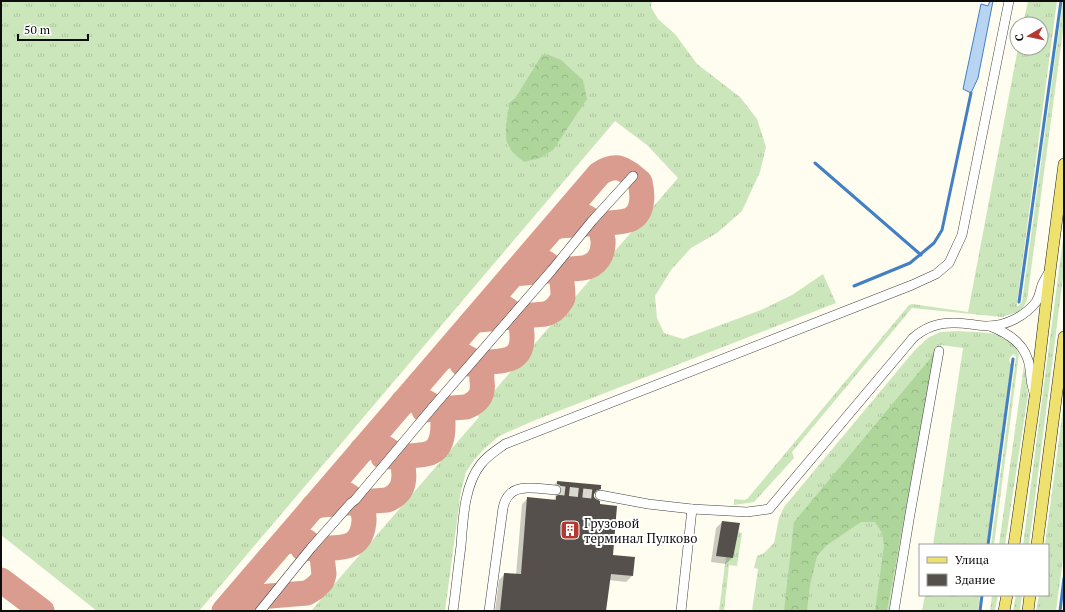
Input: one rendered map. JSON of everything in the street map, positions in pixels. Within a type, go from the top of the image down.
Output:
[{"type":"main road","points":[[1014,544],[1035,397],[1064,164]]},
{"type":"main road","points":[[1037,544],[1064,337]]},
{"type":"main road","points":[[1004,611],[1007,596]]},
{"type":"main road","points":[[1028,611],[1030,596]]},
{"type":"street","points":[[453,611],[467,496],[473,477],[481,464],[491,454],[505,444],[912,285],[936,274],[949,263],[962,235],[1009,1]]},
{"type":"street","points":[[260,611],[311,548],[355,500],[552,270],[592,221],[633,176]]},
{"type":"street","points":[[600,495],[648,504],[692,509],[747,512],[769,509],[913,338],[921,331],[952,322],[988,326],[1010,322],[1028,310],[1040,295],[1042,284],[1050,271]]},
{"type":"street","points":[[988,326],[1004,332],[1018,342],[1023,349],[1028,358],[1035,397]]},
{"type":"street","points":[[894,611],[908,522],[939,351]]},
{"type":"street","points":[[489,611],[505,501],[510,493],[521,488],[556,490]]},
{"type":"street","points":[[681,611],[692,509]]},
{"type":"green space","points":[[1,1],[652,1],[651,7],[658,19],[675,34],[697,64],[740,97],[757,119],[766,147],[760,172],[742,211],[717,233],[691,248],[671,270],[655,296],[657,318],[664,333],[683,339],[761,310],[792,295],[823,274],[836,303],[533,421],[499,436],[474,460],[466,472],[461,491],[445,611],[311,611],[479,417],[475,413],[678,178],[647,145],[615,121],[199,611],[97,611],[1,535]],"holes":[[[516,97],[515,154],[508,146],[506,136],[509,103]]]},
{"type":"green space","points":[[1028,1],[1057,1],[1017,306],[1019,306],[1022,302],[1063,1],[1064,23],[1027,300],[1023,308],[1018,312],[1002,317],[912,308],[792,452],[794,458],[754,502],[734,505],[734,499],[745,500],[748,498],[909,305],[912,304],[968,312],[1016,56],[1049,56],[1049,16],[1025,16]]},
{"type":"green space","points":[[542,55],[549,55],[561,60],[583,80],[587,99],[553,150],[540,158],[524,162],[511,150],[508,145],[506,130],[509,103],[516,97]]},
{"type":"green space","points":[[1064,231],[1064,270],[1029,544],[1023,544]]},
{"type":"green space","points":[[958,331],[1001,335],[1015,347],[1019,354],[994,544],[991,544],[1016,357],[1014,354],[1009,360],[1011,365],[987,544],[933,544],[963,348],[941,345],[891,611],[752,611],[758,569],[754,568],[757,556],[764,553],[774,543],[779,518],[784,507],[914,351],[928,338],[940,332]]},
{"type":"green space","points":[[934,354],[887,611],[875,611],[884,545],[882,533],[875,522],[861,522],[827,545],[817,556],[810,585],[807,611],[784,611],[794,522]]},
{"type":"green space","points":[[1024,365],[1028,394],[1005,544],[999,544]]},
{"type":"green space","points":[[1064,401],[1064,552],[1056,611],[1036,611],[1039,596],[1049,596],[1049,544],[1045,544]]},
{"type":"green space","points":[[738,532],[742,533],[737,566],[729,565],[724,611],[719,611],[726,557],[733,558]]},
{"type":"green space","points":[[925,596],[980,596],[978,611],[922,611]]},
{"type":"green space","points":[[992,596],[998,596],[995,611],[990,611]]},
{"type":"green space","points":[[1016,596],[1022,596],[1020,611],[1013,611]]},
{"type":"water","points":[[990,1],[993,1],[978,78],[971,93],[963,89],[981,4],[988,6]]},
{"type":"building","name":"Грузовой терминал Пулково","points":[[557,481],[601,485],[601,489],[596,491],[594,497],[600,501],[600,504],[617,506],[613,555],[635,557],[633,576],[611,574],[606,611],[500,611],[504,573],[521,574],[527,497],[556,500],[556,496],[561,494],[562,490],[560,485],[557,484]]},
{"type":"building","points":[[722,521],[740,523],[733,558],[716,556]]},
{"type":"waterway","points":[[1019,302],[1061,1]]},
{"type":"waterway","points":[[854,286],[910,263],[934,243],[942,230],[971,93]]},
{"type":"waterway","points":[[815,163],[921,255]]},
{"type":"waterway","points":[[988,544],[1013,359]]},
{"type":"waterway","points":[[1060,611],[1064,578]]},
{"type":"waterway","points":[[980,611],[982,596]]},
{"type":"taxiway","points":[[224,611],[599,174],[605,170],[616,168],[625,171],[640,182],[642,193],[640,209],[634,217],[629,220],[614,223],[559,226],[552,229]]},
{"type":"taxiway","points":[[513,274],[583,268],[596,262],[601,254],[603,245],[601,231],[596,224],[582,215]]},
{"type":"taxiway","points":[[472,322],[478,320],[545,314],[553,310],[563,298],[563,285],[555,269],[544,262]]},
{"type":"taxiway","points":[[462,364],[504,361],[514,357],[518,353],[522,343],[520,321],[505,308]]},
{"type":"taxiway","points":[[424,410],[466,407],[474,403],[480,397],[482,390],[482,374],[480,367],[467,357],[458,354],[453,354],[442,358]]},
{"type":"taxiway","points":[[383,457],[413,456],[430,453],[437,448],[441,441],[443,422],[440,413],[424,401],[412,400],[403,402]]},
{"type":"taxiway","points":[[313,507],[321,505],[387,500],[398,493],[404,479],[402,461],[384,447],[375,446],[362,450]]},
{"type":"taxiway","points":[[303,549],[342,547],[353,544],[357,540],[363,529],[364,517],[356,502],[346,494]]},
{"type":"taxiway","points":[[234,600],[307,593],[322,581],[324,574],[322,556],[315,548],[306,541],[296,539],[283,543]]},
{"type":"taxiway","points":[[1,580],[42,611]]},
{"type":"tunnel","points":[[556,490],[600,495]]},
{"type":"place","name":"Грузовой терминал Пулково","points":[[570,530]]}]
